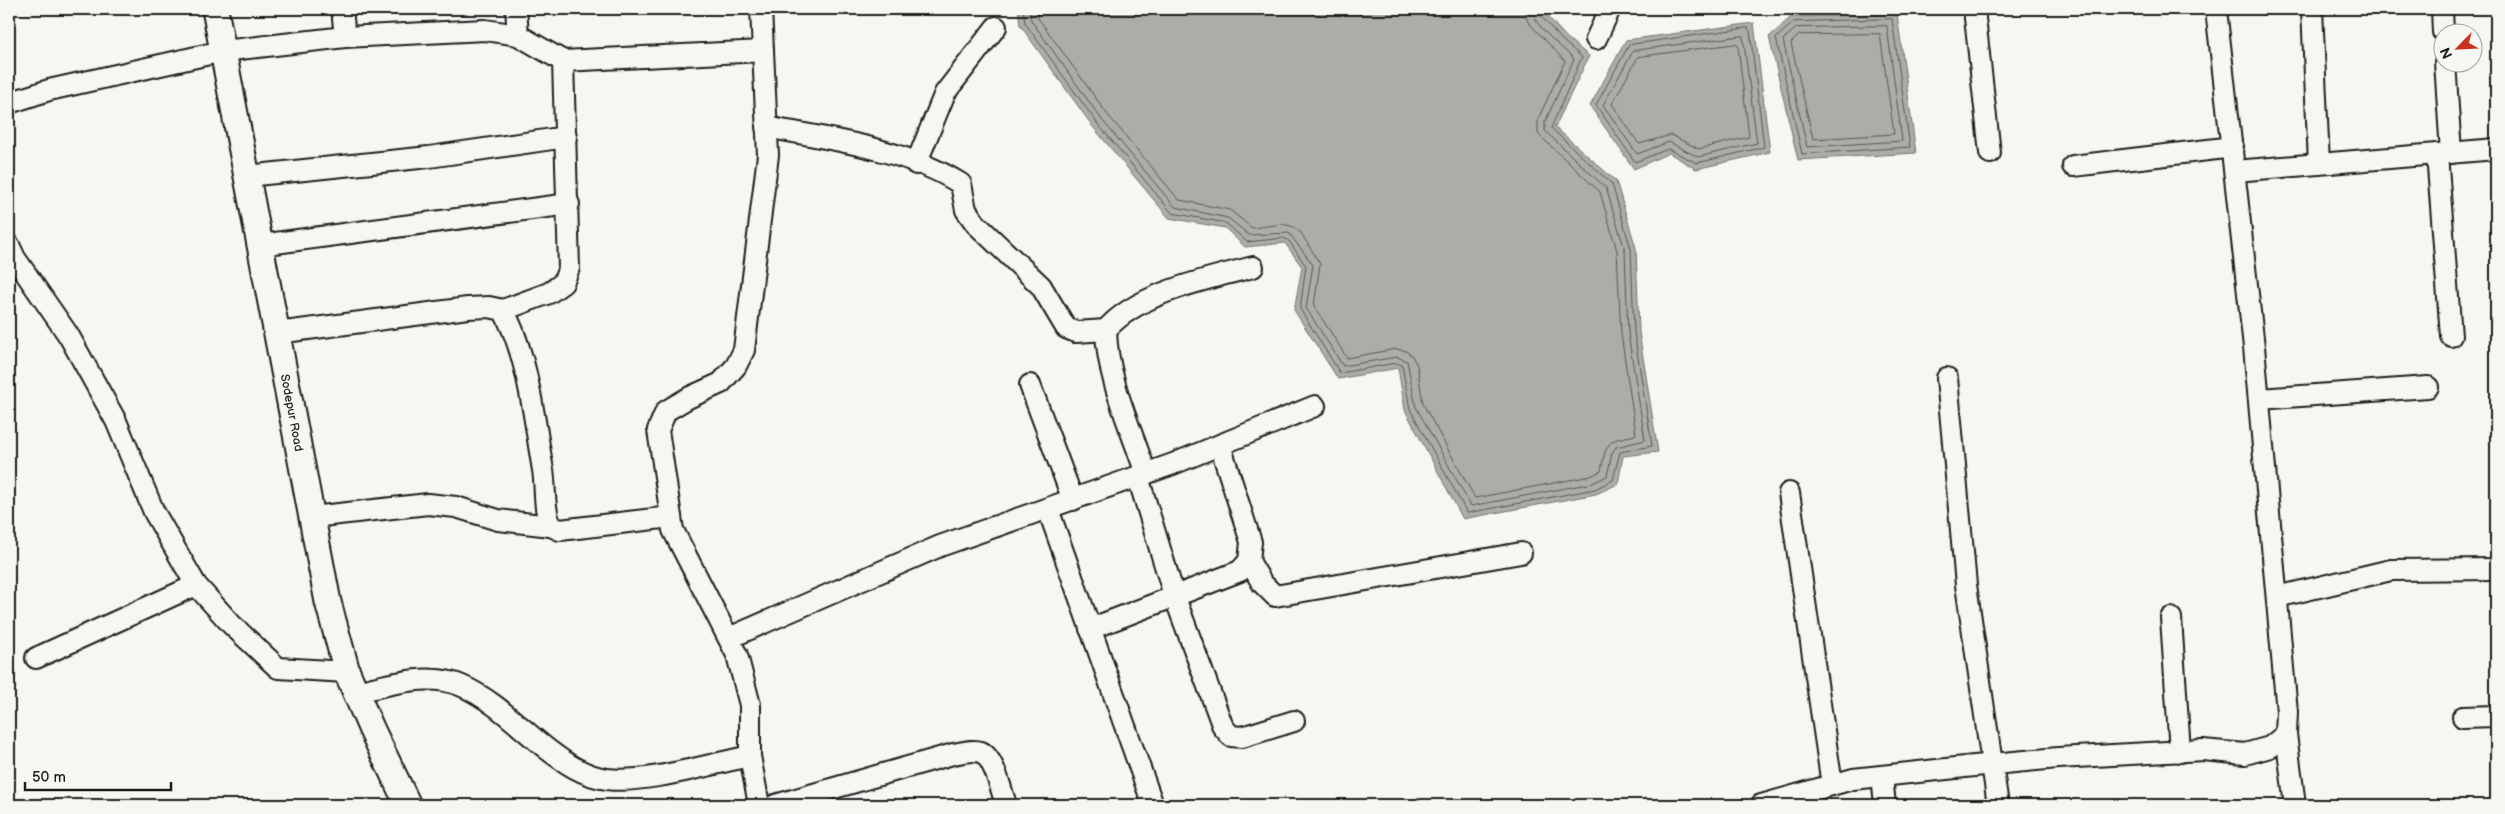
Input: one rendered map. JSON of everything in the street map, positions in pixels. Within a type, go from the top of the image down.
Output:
[{"type":"main road","name":"Sodepur Road","points":[[215,9],[328,602],[352,682],[371,728],[408,805]]},
{"type":"street","points":[[342,9],[345,37]]},
{"type":"street","points":[[516,9],[518,35]]},
{"type":"street","points":[[759,805],[750,756],[750,705],[737,655],[673,530],[658,430],[666,411],[671,406],[721,383],[736,366],[744,350],[768,155],[761,9]]},
{"type":"street","points":[[1596,39],[1610,9]]},
{"type":"street","points":[[1974,9],[1990,153]]},
{"type":"street","points":[[2216,9],[2233,148],[2259,399],[2278,597],[2287,712],[2286,734],[2295,805]]},
{"type":"street","points":[[2312,9],[2319,164]]},
{"type":"street","points":[[2442,9],[2443,22]]},
{"type":"street","points":[[916,164],[945,93],[996,27]]},
{"type":"street","points":[[9,103],[49,90],[223,51],[345,37],[485,30],[518,35],[572,60],[763,51]]},
{"type":"street","points":[[277,333],[468,308],[489,307],[502,310],[549,293],[563,283],[569,268],[566,137],[572,60]]},
{"type":"street","points":[[2445,72],[2444,153],[2452,336]]},
{"type":"street","points":[[766,127],[841,141],[948,175],[962,184],[966,210],[976,224],[1041,286],[1066,328],[1076,332],[1106,330]]},
{"type":"street","points":[[247,176],[429,157],[566,137]]},
{"type":"street","points":[[2073,166],[2233,148]]},
{"type":"street","points":[[2235,171],[2496,149]]},
{"type":"street","points":[[260,245],[569,204]]},
{"type":"street","points":[[9,245],[14,258],[69,336],[116,420],[154,512],[196,585],[232,625],[278,668],[352,682],[432,680],[460,685],[485,699],[569,766],[607,779],[639,779],[750,756]]},
{"type":"street","points":[[1253,267],[1162,294],[1116,318],[1106,330],[1107,347],[1174,595],[1223,727],[1231,736],[1242,737],[1294,721]]},
{"type":"street","points":[[502,310],[511,324],[524,368],[543,472],[546,513],[551,526]]},
{"type":"street","points":[[1947,378],[1966,585],[1998,805]]},
{"type":"street","points":[[1030,385],[1073,500]]},
{"type":"street","points":[[2259,399],[2428,387]]},
{"type":"street","points":[[729,638],[940,546],[1142,475],[1315,406]]},
{"type":"street","points":[[1220,445],[1251,542],[1250,561],[1262,582],[1275,596],[1521,553]]},
{"type":"street","points":[[1789,493],[1832,785]]},
{"type":"street","points":[[312,517],[428,504],[456,507],[498,520],[551,526],[560,530],[671,517]]},
{"type":"street","points":[[1048,509],[1153,805]]},
{"type":"street","points":[[1090,630],[1174,595],[1240,571],[1250,561]]},
{"type":"street","points":[[2278,597],[2391,570],[2496,569]]},
{"type":"street","points":[[36,658],[196,585]]},
{"type":"street","points":[[2171,618],[2180,752]]},
{"type":"street","points":[[2463,717],[2496,716]]},
{"type":"street","points":[[1761,805],[1853,779],[1993,764],[2058,758],[2203,750],[2245,754],[2270,747],[2286,734]]},
{"type":"street","points":[[775,805],[953,754],[973,751],[982,752],[990,760],[1006,805]]},
{"type":"street","points":[[1882,776],[1884,805]]},
{"type":"water","points":[[1018,9],[1541,9],[1567,38],[1589,56],[1555,127],[1616,181],[1636,248],[1639,332],[1658,452],[1623,456],[1618,484],[1596,494],[1463,519],[1405,410],[1398,368],[1338,379],[1294,310],[1302,267],[1285,243],[1245,247],[1225,228],[1169,218],[1093,127],[1020,25]]},
{"type":"water","points":[[1897,14],[1916,153],[1798,160],[1769,37],[1791,17]]},
{"type":"water","points":[[1754,23],[1770,152],[1696,169],[1669,153],[1634,169],[1590,106],[1626,40]]}]
